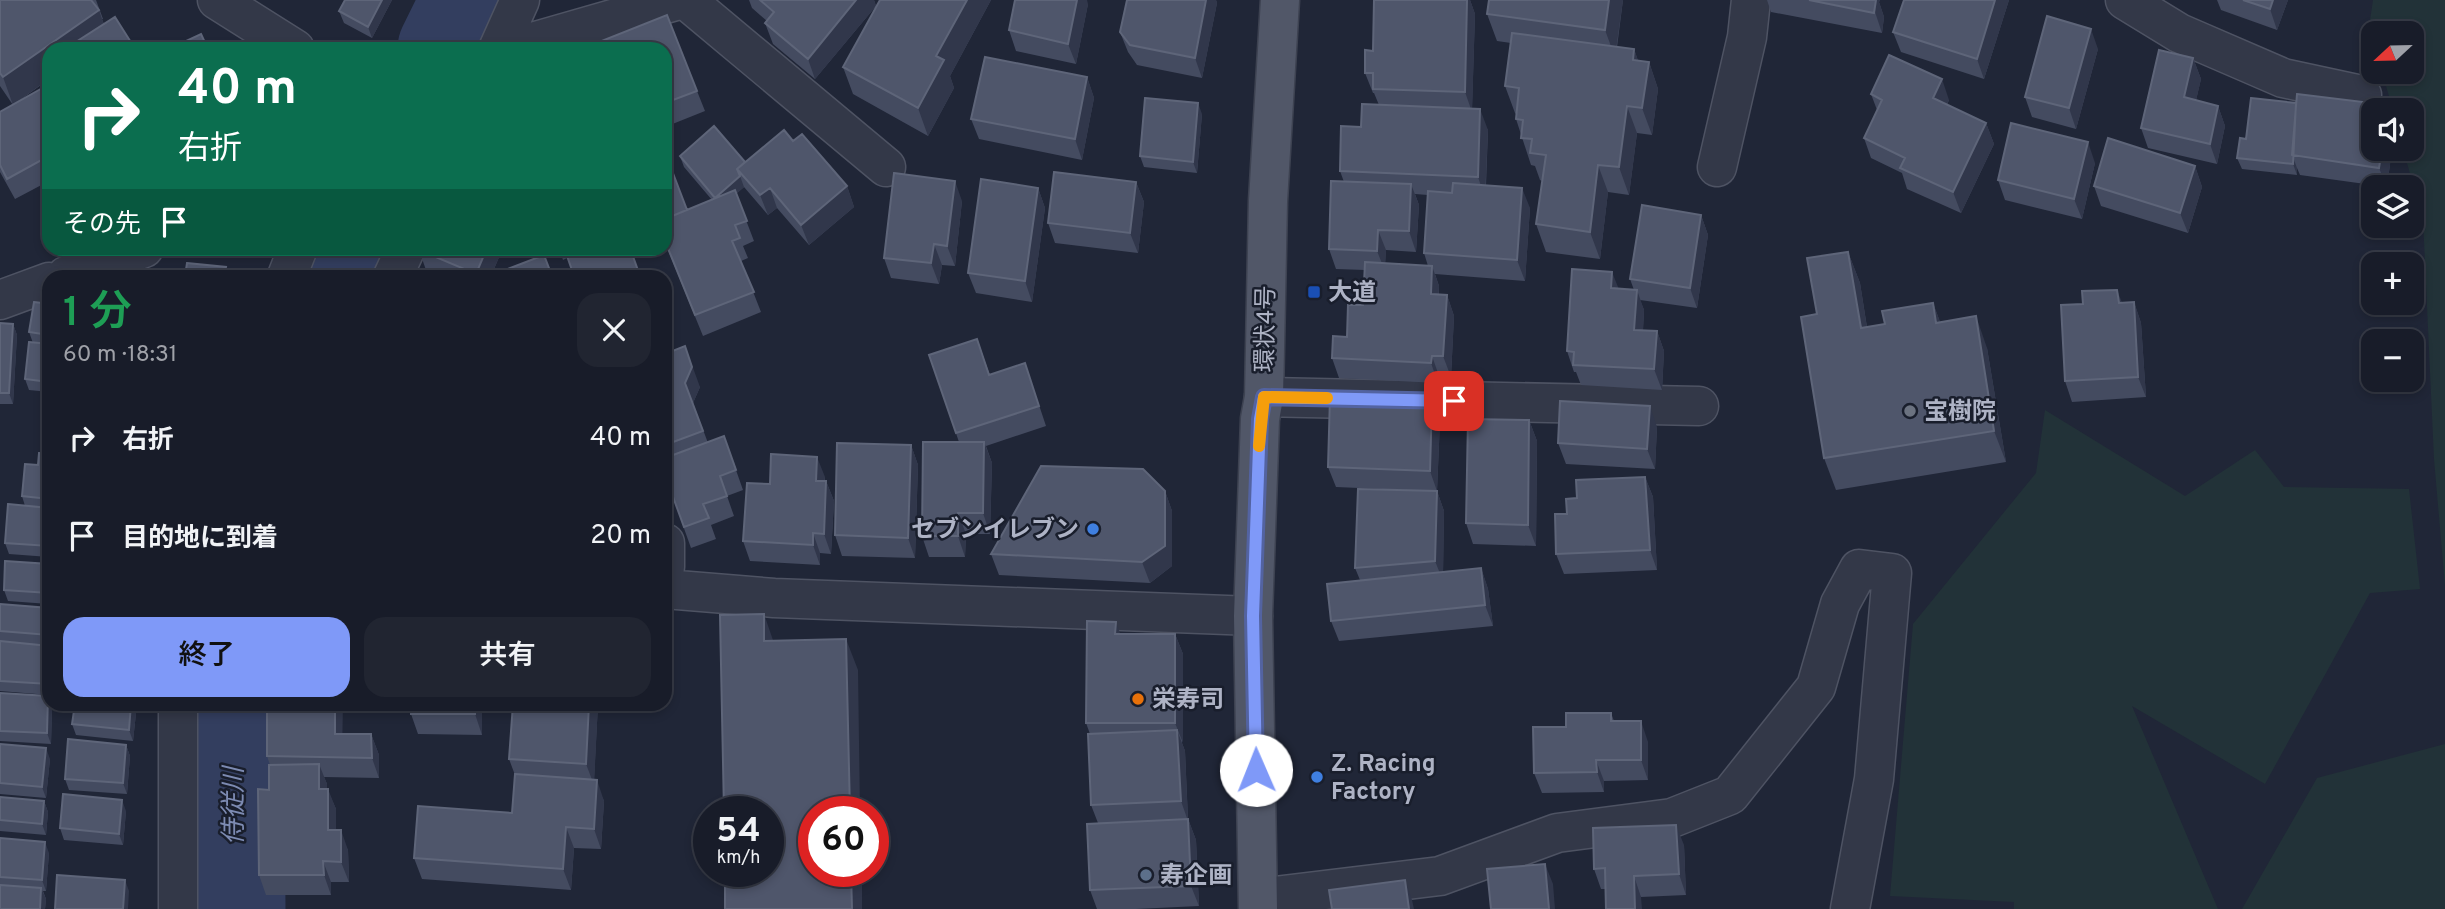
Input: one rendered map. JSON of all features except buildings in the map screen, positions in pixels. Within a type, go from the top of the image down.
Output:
[{"type":"main road","name":"環状4号","points":[[1258,904],[1253,616],[1260,419],[1264,397],[1268,201],[1280,0]]},
{"type":"street","points":[[217,0],[284,42]]},
{"type":"street","points":[[501,42],[520,0]]},
{"type":"street","points":[[532,42],[679,0]]},
{"type":"street","points":[[686,0],[886,167]]},
{"type":"street","points":[[1717,167],[1747,37],[1752,0]]},
{"type":"street","points":[[2125,0],[2179,33],[2283,78],[2362,95]]},
{"type":"street","points":[[83,270],[122,256]]},
{"type":"street","points":[[0,300],[42,285]]},
{"type":"street","points":[[1264,397],[1699,406]]},
{"type":"street","points":[[1258,904],[1440,876],[1557,834],[1672,818],[1730,795],[1816,687],[1840,604],[1858,569],[1892,573],[1874,779],[1850,909]]},
{"type":"street","points":[[672,590],[774,598],[1253,616]]},
{"type":"street","points":[[178,711],[178,909]]},
{"type":"shaded area","points":[[2373,0],[2445,0],[2445,586],[2434,459],[2424,238],[2424,175],[2410,175],[2406,161],[2424,161],[2424,98],[2390,98],[2385,84],[2424,84],[2424,21],[2370,21]]},
{"type":"shaded area","points":[[2045,410],[2185,496],[2255,450],[2284,487],[2409,489],[2420,589],[2370,593],[2265,784],[2132,706],[2218,909],[2014,909],[2014,902],[1890,896],[1913,624],[2036,473]]},
{"type":"shaded area","points":[[2445,744],[2445,909],[2242,909],[2317,778]]},
{"type":"waterway","name":"侍従川","points":[[452,42],[473,0]]},
{"type":"waterway","name":"侍従川","points":[[363,270],[368,256]]},
{"type":"waterway","name":"侍従川","points":[[234,909],[233,742],[237,711]]},
{"type":"slow traffic","points":[[1259,446],[1264,397],[1327,398]]},
{"type":"place","name":"大道","points":[[1314,292]]},
{"type":"place","name":"宝樹院","points":[[1910,411]]},
{"type":"place","name":"セブンイレブン","points":[[1093,529]]},
{"type":"place","name":"栄寿司","points":[[1138,699]]},
{"type":"place","name":"Z. Racing Factory","points":[[1317,777]]},
{"type":"place","name":"寿企画","points":[[1146,875]]},
{"type":"route","points":[[1256,770],[1253,616],[1260,419],[1264,397],[1454,401]]}]
